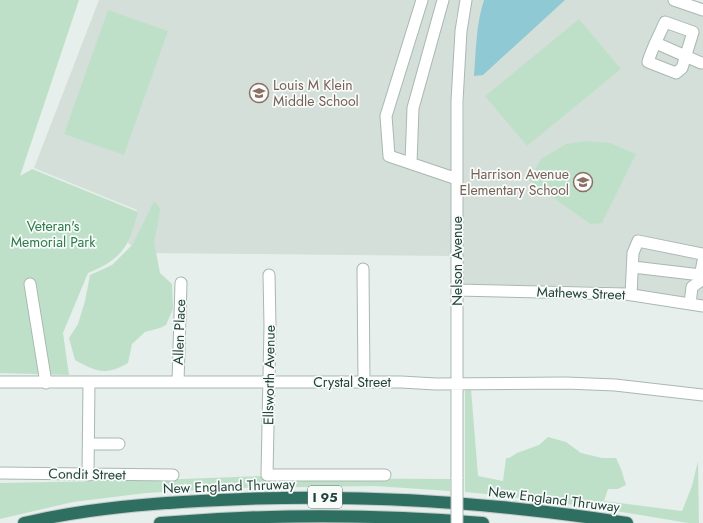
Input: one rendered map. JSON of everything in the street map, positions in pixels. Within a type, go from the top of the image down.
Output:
[{"type":"highway","name":"New England Thruway","points":[[24,523],[64,514],[129,506],[231,499],[326,498],[414,500],[471,504],[559,513],[627,523]]},
{"type":"highway","name":"I 95","points":[[160,523],[235,518],[323,516],[411,518],[483,523]]},
{"type":"street","points":[[422,0],[386,116],[389,156],[457,179]]},
{"type":"street","points":[[411,163],[413,108],[444,0]]},
{"type":"street","name":"Nelson Avenue","points":[[457,523],[457,93],[461,31],[466,0]]},
{"type":"street","points":[[674,0],[703,10]]},
{"type":"street","points":[[666,22],[693,32],[686,56],[682,68],[676,73],[648,62],[652,49],[666,22]]},
{"type":"street","points":[[656,43],[702,61]]},
{"type":"street","points":[[631,295],[633,253],[638,241],[702,254],[703,257]]},
{"type":"street","points":[[690,304],[692,287],[699,282],[703,261]]},
{"type":"street","points":[[633,267],[701,275]]},
{"type":"street","points":[[363,269],[364,382]]},
{"type":"street","name":"Ellsworth Avenue","points":[[269,275],[267,475],[385,475]]},
{"type":"street","name":"Allen Place","points":[[178,382],[181,283]]},
{"type":"street","points":[[30,284],[46,383]]},
{"type":"street","name":"Mathews Street","points":[[457,290],[631,295],[703,306]]},
{"type":"street","name":"Crystal Street","points":[[0,382],[89,383],[269,381],[458,384],[573,383],[615,385],[703,395]]},
{"type":"street","points":[[88,475],[89,383]]},
{"type":"street","points":[[89,444],[119,444]]},
{"type":"street","name":"Condit Street","points":[[0,474],[173,475]]},
{"type":"shaded area","name":"Louis M Klein Middle School","points":[[99,0],[461,0],[456,17],[451,256],[140,253],[127,242],[137,210],[34,168]]},
{"type":"shaded area","name":"Harrison Avenue Elementary School","points":[[472,0],[666,0],[703,13],[703,301],[614,287],[462,284],[464,79],[468,14]]},
{"type":"green space","name":"Veteran's Memorial Park","points":[[0,0],[79,0],[20,176],[32,169],[138,212],[129,240],[121,252],[108,263],[88,273],[63,333],[69,375],[0,373]]},
{"type":"green space","points":[[108,10],[168,31],[124,155],[64,134]]},
{"type":"green space","points":[[579,19],[621,69],[527,146],[485,96]]},
{"type":"green space","points":[[586,141],[610,143],[636,154],[602,223],[590,224],[529,180],[541,159],[566,144]]},
{"type":"green space","points":[[154,201],[160,208],[154,242],[160,273],[172,284],[173,309],[166,325],[145,332],[132,344],[128,363],[113,370],[95,370],[75,360],[69,338],[78,324],[85,301],[90,275],[112,265],[132,245]]},
{"type":"green space","points":[[471,389],[478,476],[503,481],[506,458],[539,445],[548,437],[566,442],[581,453],[602,458],[616,458],[626,485],[618,489],[608,489],[604,501],[682,511],[692,486],[698,461],[699,523],[688,523],[549,501],[465,492],[465,391]]},
{"type":"green space","points":[[264,476],[268,478],[450,479],[450,491],[375,486],[236,488],[146,493],[73,502],[0,519],[0,483]]},
{"type":"water","points":[[484,0],[565,0],[483,75],[474,76],[478,28]]},
{"type":"place","name":"Louis M Klein Middle School","points":[[259,93]]},
{"type":"place","name":"Harrison Avenue Elementary School","points":[[583,182]]}]
